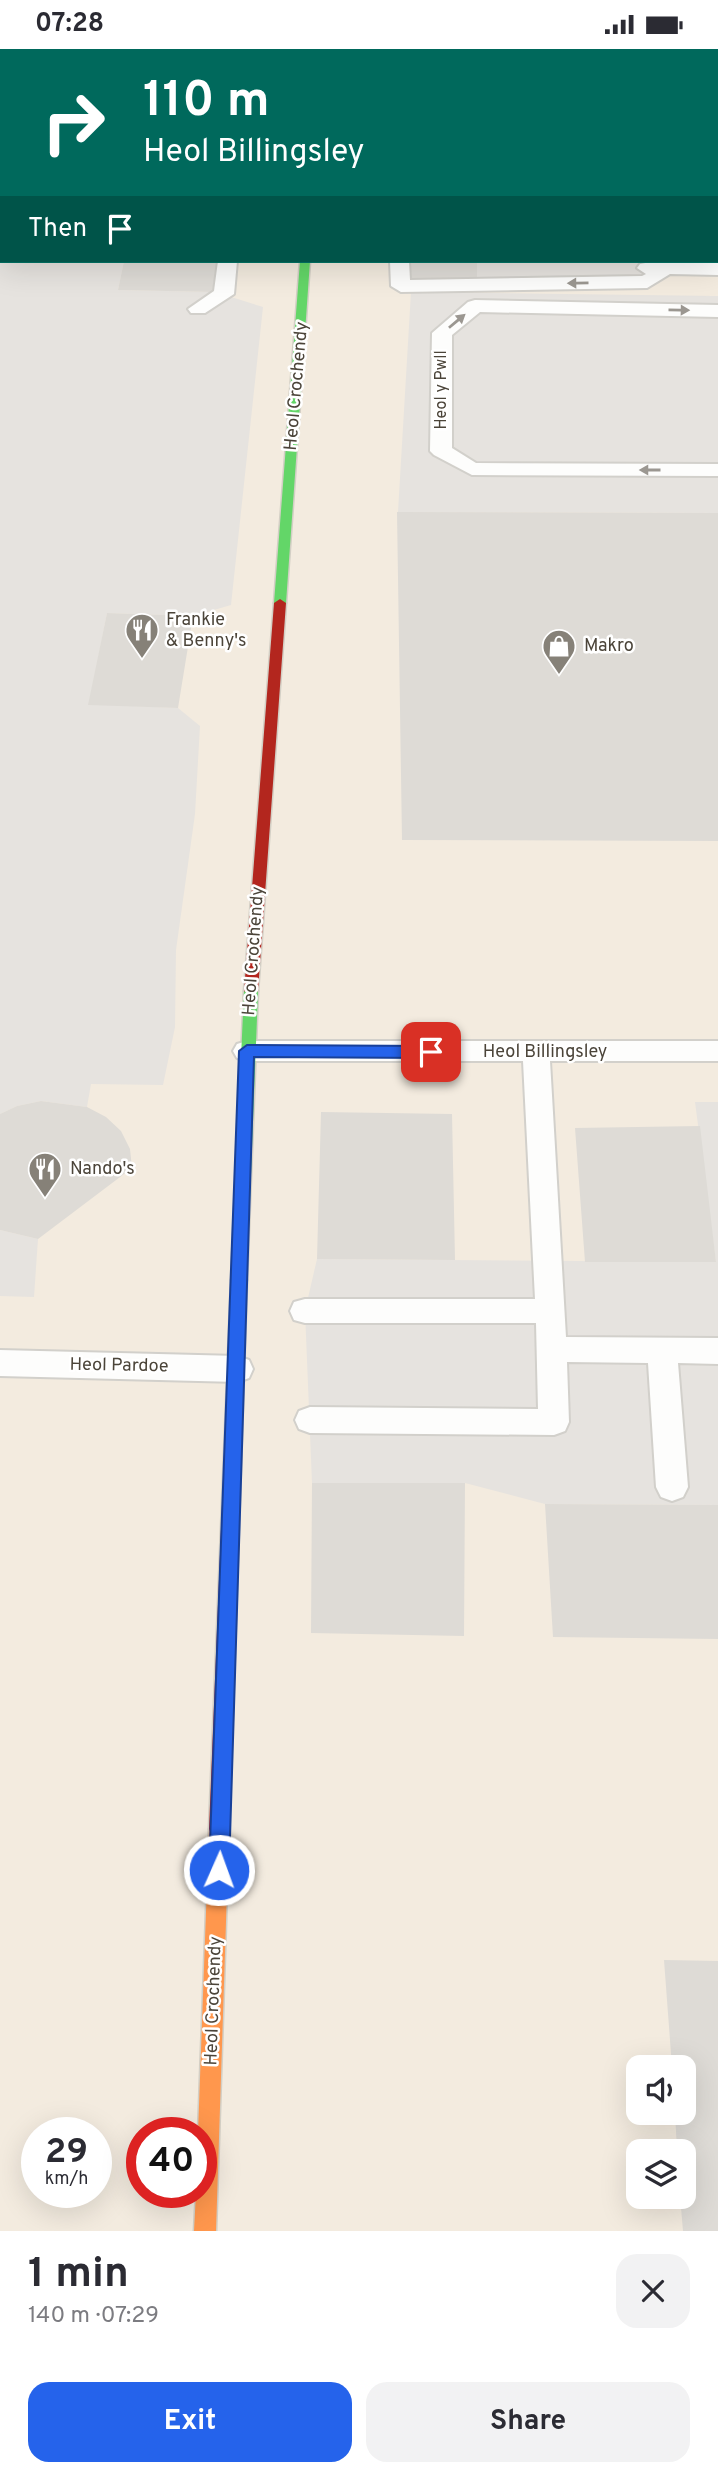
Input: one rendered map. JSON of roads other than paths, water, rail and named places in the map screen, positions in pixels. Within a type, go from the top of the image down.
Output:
[{"type":"street","name":"Heol Crochendy","points":[[205,2231],[238,1369],[247,1051],[305,263]]},
{"type":"lane","points":[[198,309],[224,294],[227,263]]},
{"type":"lane","points":[[400,263],[401,286],[647,282],[666,265]]},
{"type":"lane","points":[[528,267],[666,265],[718,269]]},
{"type":"lane","name":"Heol y Pwll","points":[[718,311],[475,306],[442,333],[441,451],[472,469],[718,470]]},
{"type":"lane","name":"Heol Billingsley","points":[[247,1051],[718,1051]]},
{"type":"lane","points":[[310,1420],[554,1422],[536,1053]]},
{"type":"lane","points":[[305,1311],[550,1311]]},
{"type":"lane","points":[[550,1349],[718,1351]]},
{"type":"lane","points":[[662,1350],[672,1487]]},
{"type":"lane","name":"Heol Pardoe","points":[[0,1363],[238,1369]]},
{"type":"place","name":"Frankie & Benny's","points":[[142,660]]},
{"type":"place","name":"Makro","points":[[559,676]]},
{"type":"place","name":"Nando's","points":[[45,1199]]}]
